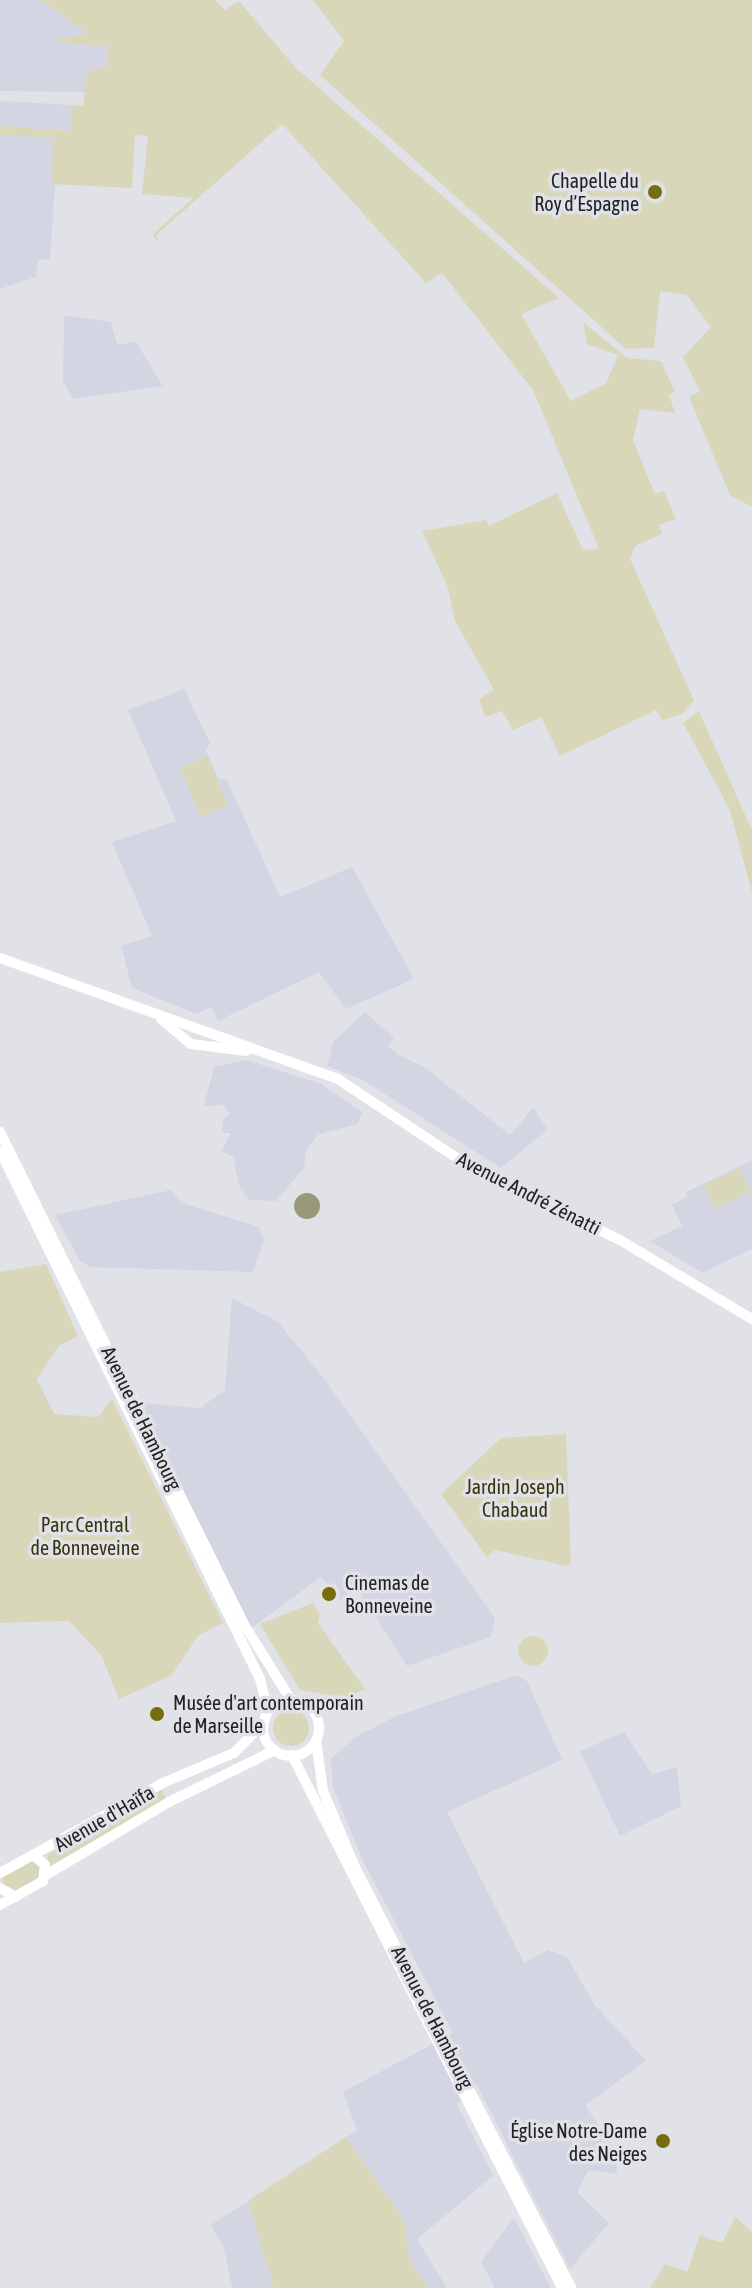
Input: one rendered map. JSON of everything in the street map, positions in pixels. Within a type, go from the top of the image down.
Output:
[{"type":"street","name":"Avenue André Zénatti","points":[[0,958],[359,1090],[469,1166],[620,1240],[752,1319]]},
{"type":"street","name":"Avenue de Hambourg","points":[[0,1132],[272,1680],[291,1700]]},
{"type":"street","name":"Avenue de Hambourg","points":[[0,1151],[260,1679],[268,1712]]},
{"type":"street","points":[[291,1700],[312,1710],[316,1740],[292,1755],[275,1750],[263,1724],[268,1712],[291,1700]]},
{"type":"street","name":"Avenue d'Haïfa","points":[[0,1873],[172,1779],[246,1746],[263,1724]]},
{"type":"street","name":"Avenue de Hambourg","points":[[316,1740],[323,1791],[355,1867],[571,2288]]},
{"type":"street","name":"Avenue d'Haïfa","points":[[18,1898],[46,1875],[181,1796],[275,1750]]},
{"type":"street","name":"Avenue de Hambourg","points":[[292,1755],[562,2288]]},
{"type":"street","name":"Avenue d'Haïfa","points":[[172,1779],[181,1796]]},
{"type":"street","points":[[34,1856],[46,1875]]},
{"type":"street","points":[[0,1888],[18,1898]]},
{"type":"street","points":[[0,1905],[18,1898]]},
{"type":"shaded area","points":[[0,0],[40,0],[107,45],[107,66],[86,92],[0,91]]},
{"type":"shaded area","points":[[0,101],[72,105],[70,131],[0,126]]},
{"type":"shaded area","points":[[0,135],[53,138],[55,185],[50,259],[38,260],[36,277],[0,289]]},
{"type":"shaded area","points":[[64,315],[111,322],[117,345],[136,342],[163,386],[74,399],[63,382]]},
{"type":"shaded area","points":[[184,689],[210,743],[206,751],[219,779],[227,780],[280,897],[352,867],[414,979],[346,1009],[319,972],[218,1021],[212,1007],[196,1014],[132,988],[121,946],[152,936],[112,842],[176,821],[128,710]]},
{"type":"shaded area","points":[[365,1012],[394,1038],[388,1046],[397,1054],[424,1067],[510,1135],[533,1108],[548,1129],[501,1168],[363,1080],[327,1066],[333,1042]]},
{"type":"shaded area","points":[[247,1060],[321,1084],[362,1112],[358,1124],[319,1134],[306,1150],[304,1168],[276,1201],[250,1200],[240,1189],[233,1157],[221,1151],[231,1133],[222,1133],[223,1120],[230,1114],[223,1105],[204,1106],[214,1067]]},
{"type":"shaded area","points":[[752,1160],[752,1249],[702,1273],[650,1241],[682,1226],[672,1205],[687,1197],[686,1192]]},
{"type":"shaded area","points":[[171,1190],[182,1203],[259,1227],[264,1240],[253,1272],[90,1267],[80,1261],[55,1215]]},
{"type":"shaded area","points":[[307,1193],[316,1197],[320,1206],[316,1215],[307,1219],[298,1215],[294,1206],[298,1197]]},
{"type":"shaded area","points":[[232,1298],[278,1322],[325,1380],[495,1618],[491,1637],[407,1666],[357,1588],[339,1600],[321,1577],[249,1630],[140,1403],[200,1408],[225,1390]]},
{"type":"shaded area","points":[[516,1675],[527,1681],[562,1760],[447,1812],[524,1963],[548,1950],[567,1957],[595,2005],[646,2061],[585,2105],[616,2150],[617,2174],[589,2170],[577,2192],[609,2223],[570,2269],[476,2083],[457,2104],[493,2176],[417,2239],[447,2288],[232,2288],[224,2248],[211,2225],[357,2130],[343,2092],[453,2033],[362,1859],[333,1788],[331,1759],[354,1738],[394,1717]]},
{"type":"shaded area","points":[[624,1732],[652,1774],[677,1767],[681,1806],[620,1836],[580,1751]]},
{"type":"shaded area","points":[[514,2218],[551,2288],[495,2288],[481,2262]]},
{"type":"green space","points":[[40,0],[215,0],[225,10],[239,1],[296,68],[559,298],[521,314],[571,401],[606,383],[618,355],[587,344],[583,322],[627,358],[661,361],[675,392],[669,395],[675,413],[640,409],[633,440],[655,494],[664,491],[676,519],[659,525],[662,534],[635,546],[630,559],[694,700],[682,714],[662,720],[656,710],[560,756],[541,717],[513,730],[502,711],[485,717],[479,699],[494,690],[455,621],[447,585],[422,531],[486,520],[489,526],[557,493],[583,550],[599,549],[533,390],[442,273],[426,283],[282,124],[156,235],[159,246],[153,234],[193,198],[142,194],[148,136],[135,135],[132,188],[51,184],[53,138],[0,135],[0,126],[70,131],[72,105],[83,106],[87,71],[107,66],[107,46],[51,42],[88,33]]},
{"type":"green space","points":[[313,0],[752,0],[752,507],[730,495],[689,397],[700,391],[683,357],[711,327],[687,295],[660,291],[654,348],[626,349],[320,75],[344,41]]},
{"type":"green space","points":[[699,711],[752,830],[752,893],[730,810],[683,723]]},
{"type":"green space","points":[[207,756],[228,805],[201,817],[179,768]]},
{"type":"green space","points":[[740,1168],[751,1191],[715,1208],[704,1185]]},
{"type":"green space","name":"Parc Central de Bonneveine","points":[[46,1264],[78,1336],[59,1346],[37,1379],[54,1414],[98,1417],[112,1399],[223,1623],[198,1636],[172,1675],[119,1699],[101,1655],[69,1621],[0,1623],[0,1272]]},
{"type":"green space","name":"Jardin Joseph Chabaud","points":[[566,1434],[571,1562],[567,1566],[495,1550],[487,1557],[441,1494],[501,1438]]},
{"type":"green space","points":[[313,1603],[320,1614],[318,1623],[365,1689],[347,1698],[300,1690],[260,1624]]},
{"type":"green space","points":[[533,1636],[539,1637],[547,1645],[547,1657],[539,1665],[533,1666],[527,1665],[519,1657],[518,1651],[519,1645],[527,1637]]},
{"type":"green space","points":[[291,1710],[304,1715],[309,1728],[304,1741],[291,1746],[278,1741],[273,1728],[278,1715]]},
{"type":"green space","points":[[161,1789],[167,1800],[49,1866],[47,1855]]},
{"type":"green space","points":[[32,1860],[41,1867],[39,1880],[17,1893],[4,1887],[3,1877]]},
{"type":"green space","points":[[346,2137],[405,2221],[408,2256],[428,2288],[274,2288],[248,2201]]},
{"type":"green space","points":[[735,2217],[752,2232],[752,2288],[650,2288],[665,2264],[687,2272],[700,2235],[722,2243]]},
{"type":"place","name":"Chapelle du Roy d’Espagne","points":[[655,192]]},
{"type":"place","name":"Cinemas de Bonneveine","points":[[329,1594]]},
{"type":"place","name":"Musée d'art contemporain de Marseille","points":[[157,1714]]},
{"type":"place","name":"Église Notre-Dame des Neiges","points":[[663,2141]]}]
